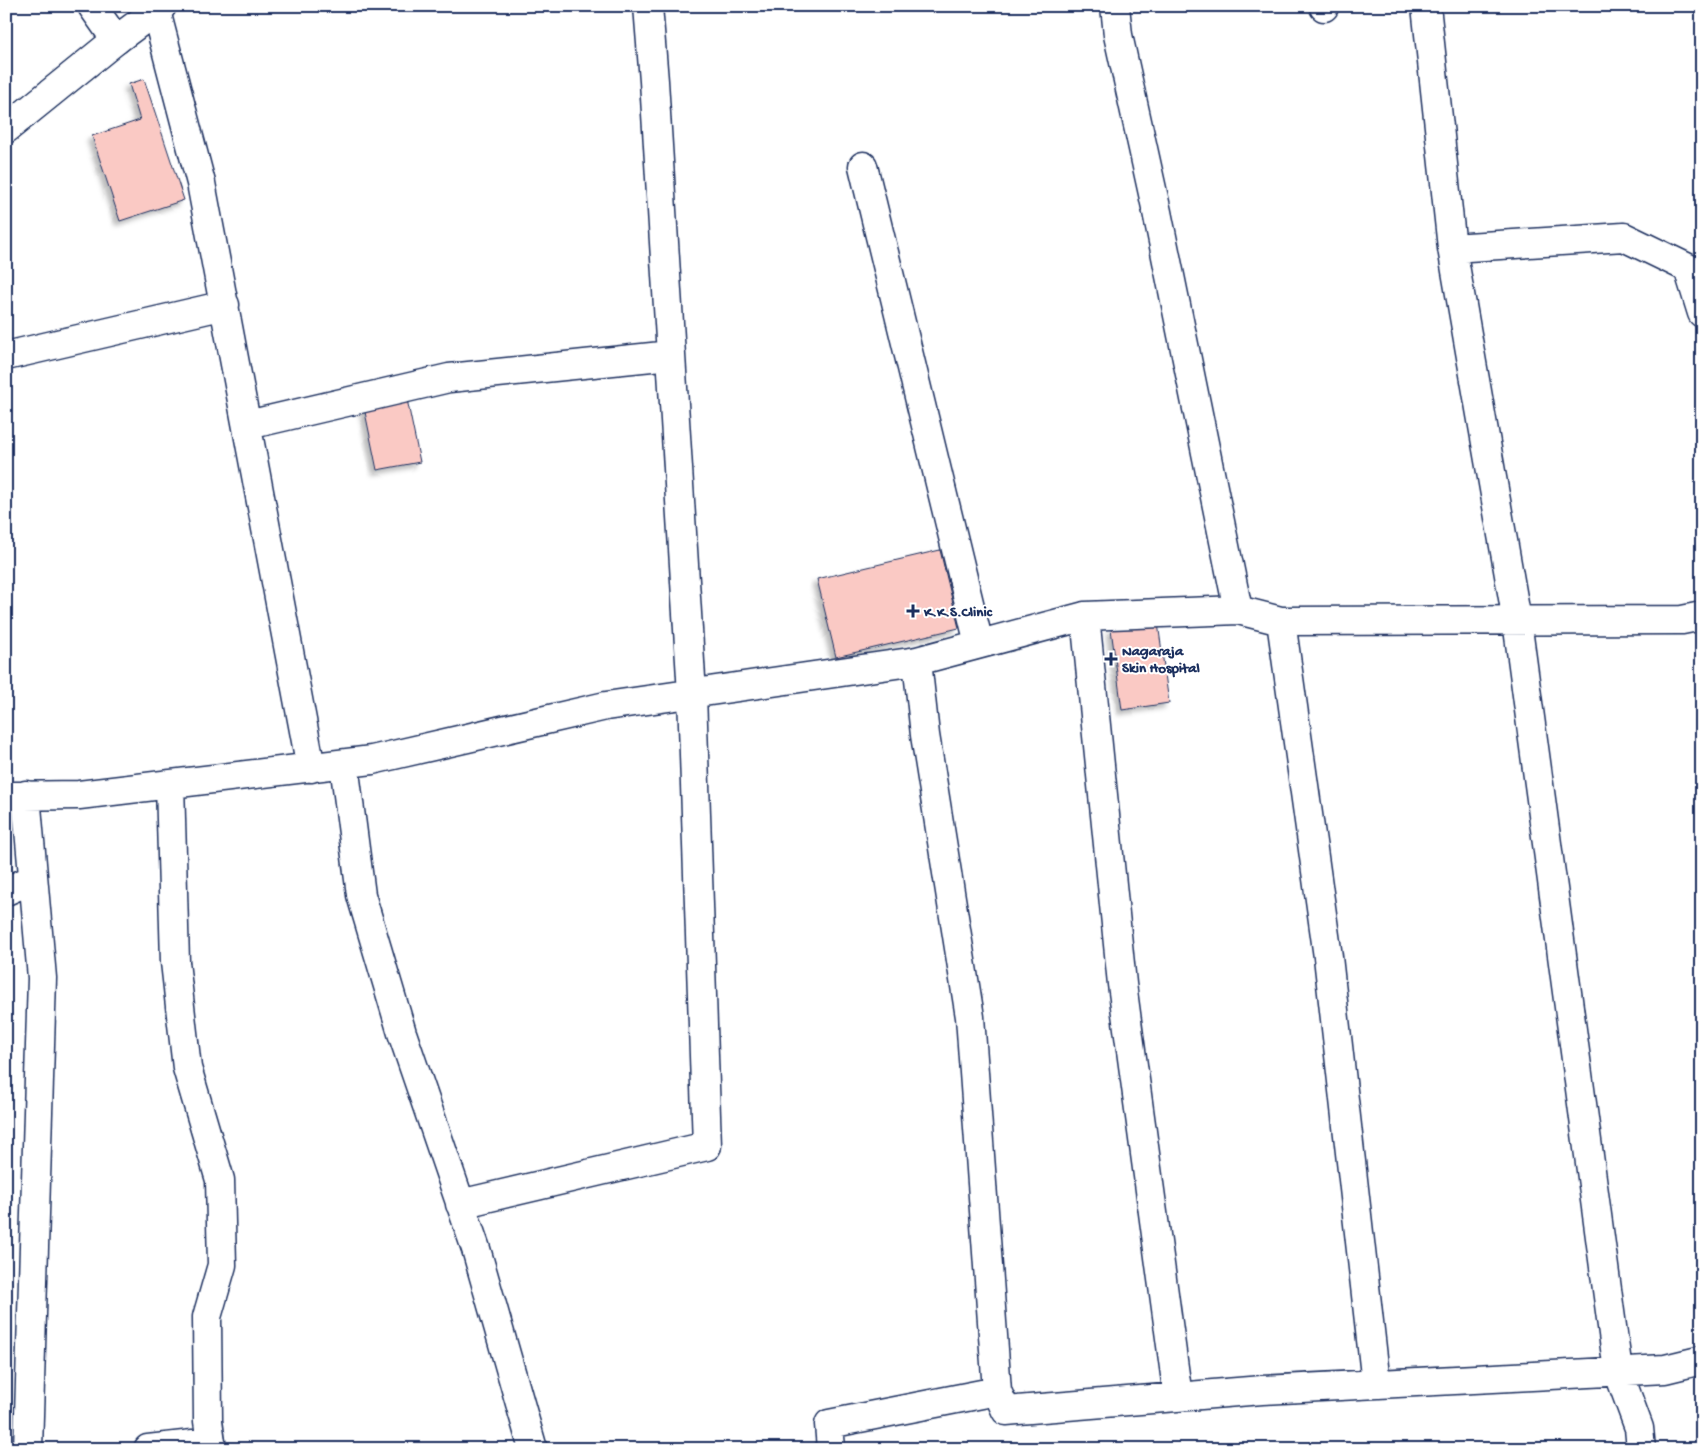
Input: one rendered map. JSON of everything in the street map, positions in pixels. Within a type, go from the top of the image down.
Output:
[{"type":"street","points":[[92,6],[116,40]]},
{"type":"street","points":[[460,1204],[707,1146],[692,694],[648,6]]},
{"type":"street","points":[[1115,6],[1118,35],[1157,212],[1238,610]]},
{"type":"street","points":[[1426,6],[1452,248],[1517,621],[1618,1371],[1639,1428],[1640,1449]]},
{"type":"street","points":[[6,129],[116,40],[159,8],[201,183],[311,768]]},
{"type":"street","points":[[862,166],[979,644]]},
{"type":"street","points":[[1452,248],[1624,237],[1688,268],[1702,313]]},
{"type":"street","points":[[6,356],[225,305]]},
{"type":"street","points":[[248,425],[449,378],[671,355]]},
{"type":"street","points":[[28,1449],[42,978],[33,879],[16,796],[79,795],[372,760],[606,706],[917,661],[1085,616],[1238,610],[1281,621],[1682,620],[1702,616]]},
{"type":"street","points":[[1085,616],[1122,984],[1178,1397]]},
{"type":"street","points":[[1281,621],[1328,957],[1376,1384]]},
{"type":"street","points":[[917,661],[925,735],[970,1017],[998,1392],[1006,1411],[1376,1384],[1665,1369],[1702,1360]]},
{"type":"street","points":[[344,764],[361,895],[402,1033],[476,1249],[533,1449]]},
{"type":"street","points":[[148,1449],[211,1445],[208,1421],[207,1317],[222,1265],[220,1180],[187,1068],[175,962],[170,784]]},
{"type":"street","points":[[6,891],[33,879]]},
{"type":"street","points":[[831,1449],[829,1424],[998,1392]]},
{"type":"building","points":[[144,79],[184,200],[120,221],[92,136],[140,120],[129,84]]},
{"type":"building","points":[[403,380],[420,462],[377,470],[360,388]]},
{"type":"building","points":[[940,550],[959,628],[836,657],[817,579]]},
{"type":"building","points":[[1158,623],[1169,703],[1122,710],[1111,629]]},
{"type":"place","name":"K.K.S.Clinic","points":[[913,611]]},
{"type":"place","name":"Nagaraja Skin Hospital","points":[[1111,659]]}]
